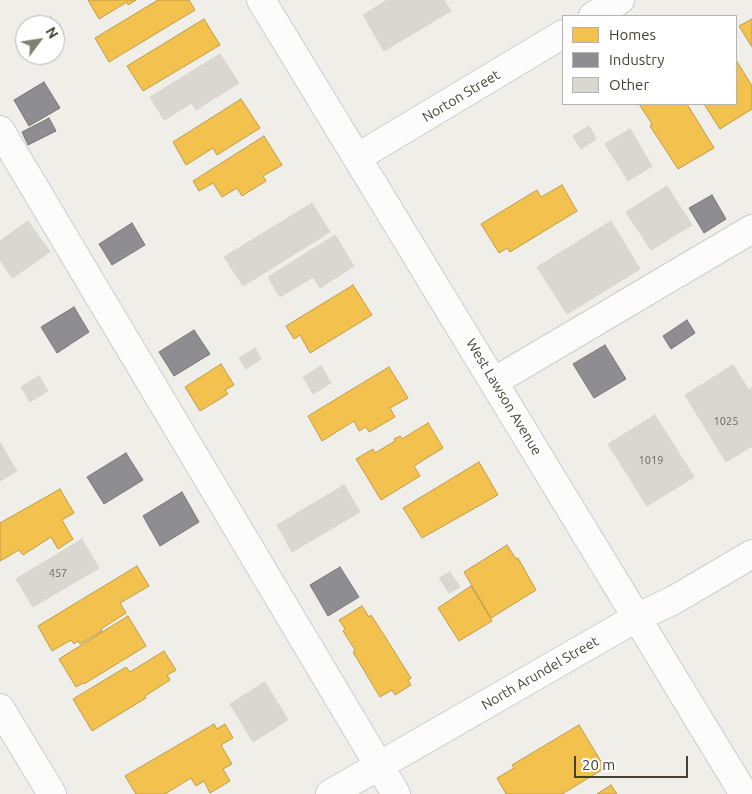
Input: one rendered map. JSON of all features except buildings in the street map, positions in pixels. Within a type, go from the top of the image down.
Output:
[{"type":"street","name":"West Lawson Avenue","points":[[262,0],[744,794]]},
{"type":"street","points":[[595,15],[620,0]]},
{"type":"street","name":"Norton Street","points":[[358,158],[562,35]]},
{"type":"street","points":[[0,130],[396,794]]},
{"type":"street","points":[[494,381],[752,229]]},
{"type":"street","name":"North Arundel Street","points":[[330,794],[636,618],[674,600],[752,554]]},
{"type":"street","points":[[0,708],[52,794]]}]
